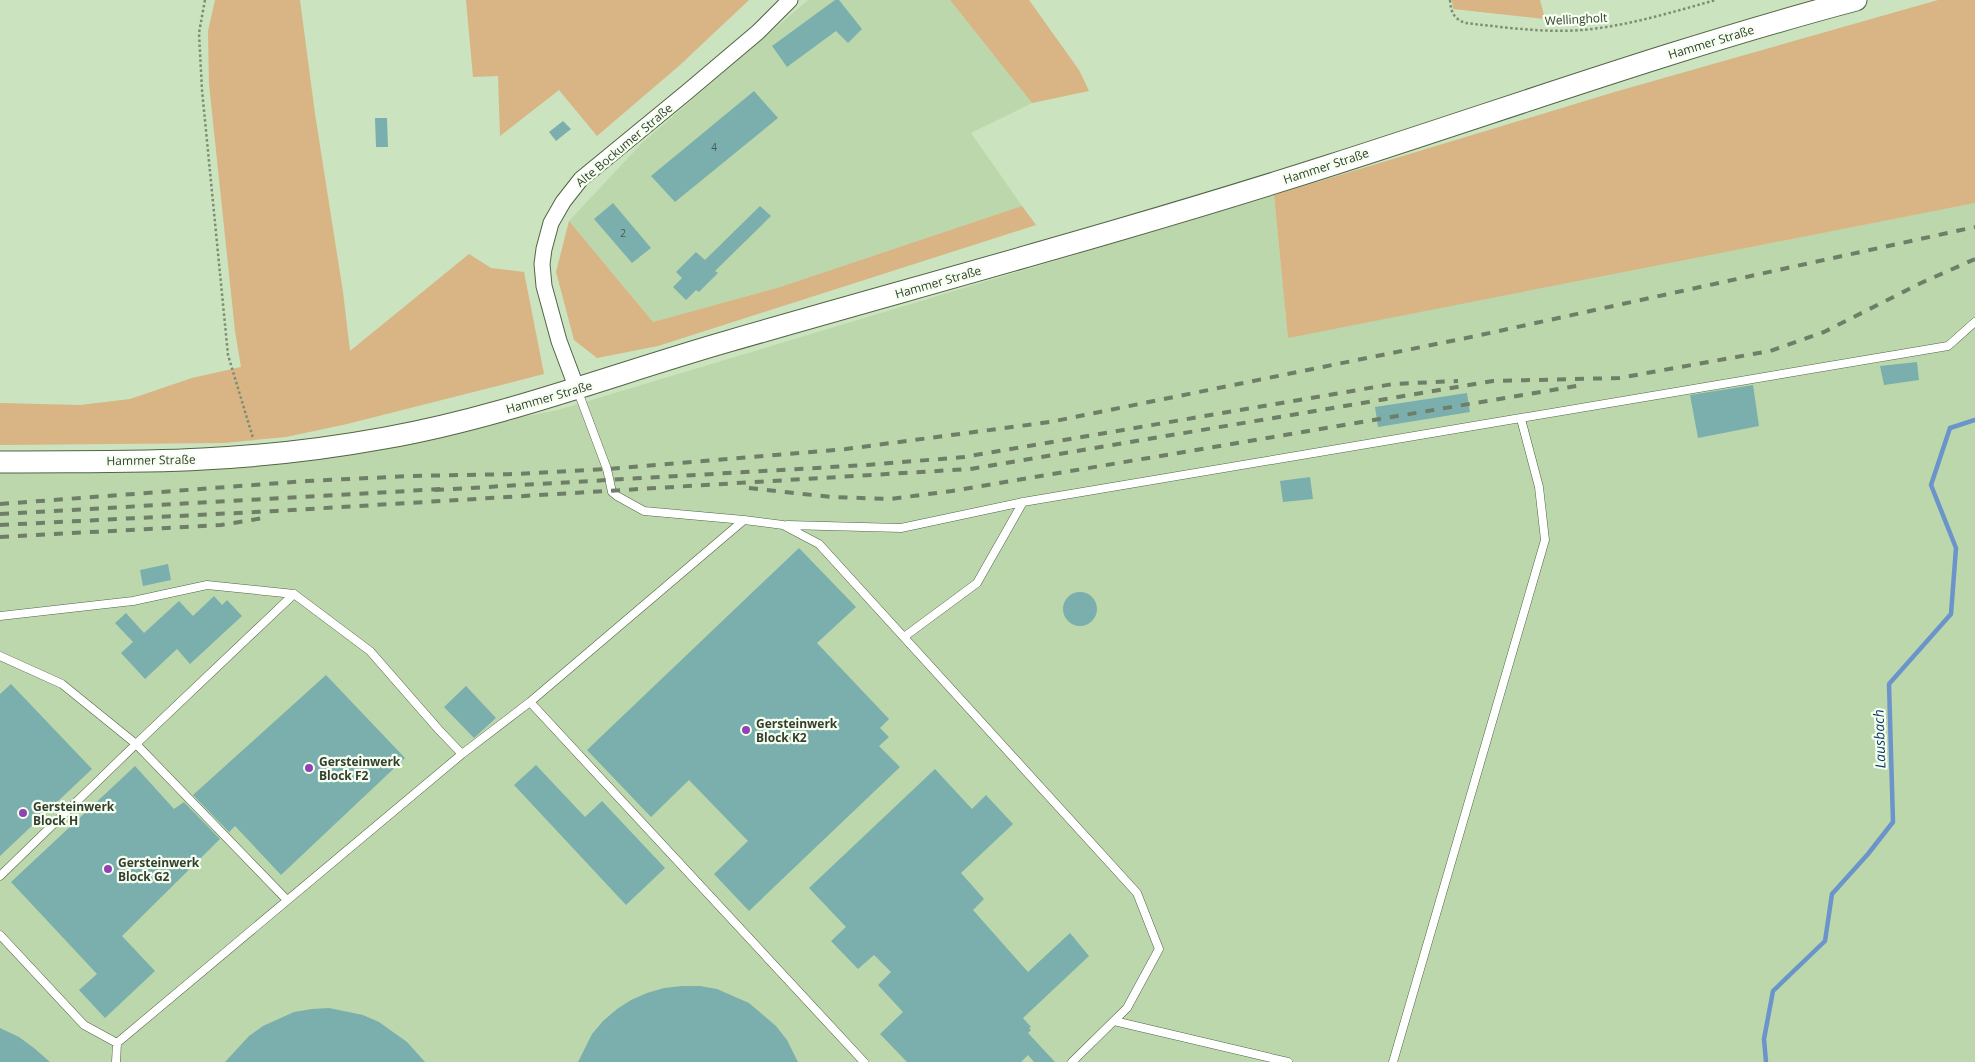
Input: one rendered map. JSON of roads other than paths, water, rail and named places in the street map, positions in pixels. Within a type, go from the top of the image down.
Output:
[{"type":"main road","name":"Hammer Straße","points":[[0,462],[197,460],[259,456],[384,438],[467,420],[577,389],[723,343],[1046,252],[1328,166],[1690,48],[1856,0]]},
{"type":"street","name":"Alte Bockumer Straße","points":[[577,389],[559,341],[544,286],[543,256],[551,223],[563,202],[581,179],[758,32],[790,0]]},
{"type":"lane","points":[[577,389],[607,469],[612,492],[644,511],[783,525],[901,528],[1023,502],[1948,346],[1975,322]]},
{"type":"lane","points":[[1393,1062],[1545,540],[1539,486],[1520,418]]},
{"type":"lane","points":[[904,637],[976,583],[1023,502]]},
{"type":"lane","points":[[116,1062],[117,1043],[462,754],[530,702],[744,520]]},
{"type":"lane","points":[[783,525],[819,544],[1137,893],[1159,949],[1127,1008],[1072,1062]]},
{"type":"lane","points":[[0,616],[133,601],[207,585],[294,594],[370,651],[462,754]]},
{"type":"lane","points":[[0,876],[294,594]]},
{"type":"lane","points":[[0,656],[62,684],[136,744],[287,900]]},
{"type":"lane","points":[[530,702],[864,1062]]},
{"type":"lane","points":[[0,936],[84,1025],[117,1043]]},
{"type":"lane","points":[[1114,1021],[1288,1062]]},
{"type":"waterway","name":"Lausbach","points":[[1766,1062],[1764,1039],[1773,991],[1825,941],[1832,894],[1868,854],[1893,822],[1889,684],[1951,614],[1956,548],[1931,485],[1950,428],[1975,420]]},
{"type":"railway","points":[[0,504],[307,481],[607,469],[846,449],[1050,422],[1476,336],[1975,227]]},
{"type":"railway","points":[[0,525],[276,511],[970,469],[1493,381],[1619,378],[1770,351],[1824,332],[1921,283],[1975,259]]},
{"type":"railway","points":[[435,490],[867,465],[964,457],[1393,384],[1458,381]]},
{"type":"railway","points":[[749,488],[831,497],[890,499],[952,491],[1582,385]]},
{"type":"railway","points":[[0,514],[442,489]]},
{"type":"railway","points":[[0,537],[221,525],[269,517]]},
{"type":"place","name":"Gersteinwerk Block K2","points":[[746,730]]},
{"type":"place","name":"Gersteinwerk Block F2","points":[[309,768]]},
{"type":"place","name":"Gersteinwerk Block H","points":[[23,813]]},
{"type":"place","name":"Gersteinwerk Block G2","points":[[108,869]]}]
